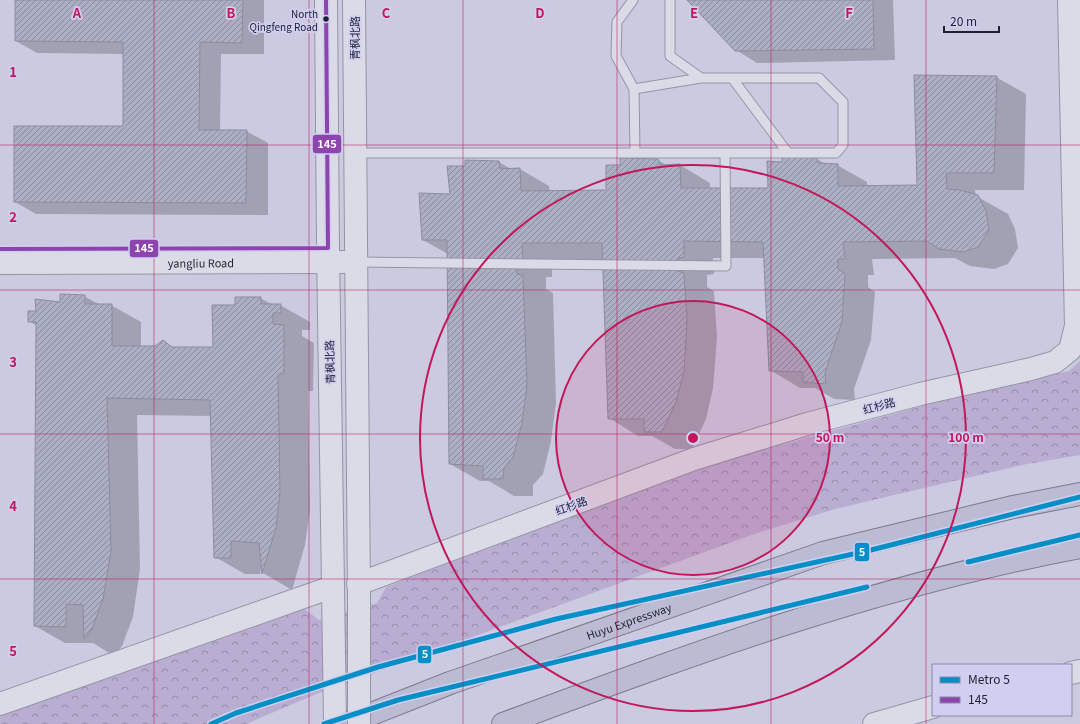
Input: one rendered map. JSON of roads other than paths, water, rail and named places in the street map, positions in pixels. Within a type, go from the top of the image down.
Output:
[{"type":"highway","name":"Huyu Expressway","points":[[346,724],[458,681],[823,553],[1013,507],[1080,494]]},
{"type":"highway","points":[[503,724],[662,665],[842,605],[1027,557],[1080,547]]},
{"type":"street","name":"青枫北路","points":[[326,0],[332,587],[335,724]]},
{"type":"street","name":"青枫北路","points":[[354,0],[359,724]]},
{"type":"street","name":"红杉路","points":[[358,592],[694,459],[807,424],[920,394],[1031,369],[1055,362],[1070,350],[1076,326],[1076,319],[1069,0]]},
{"type":"street","name":"yangliu Road","points":[[0,248],[355,255]]},
{"type":"street","name":"yangliu Road","points":[[0,263],[328,255]]},
{"type":"street","points":[[0,704],[332,587]]},
{"type":"street","points":[[874,724],[932,707]]},
{"type":"lane","points":[[633,0],[617,22],[616,56],[634,89],[635,152]]},
{"type":"lane","points":[[670,0],[670,56],[701,78]]},
{"type":"lane","points":[[354,153],[836,152],[844,145],[843,102],[819,78],[701,78],[634,89]]},
{"type":"lane","points":[[732,78],[788,152]]},
{"type":"lane","points":[[355,255],[726,266],[725,152]]},
{"type":"metro line","name":"5","points":[[211,724],[236,713],[378,667],[556,619],[867,551],[1080,497]]},
{"type":"metro line","name":"5","points":[[968,562],[1080,535]]},
{"type":"metro line","name":"5","points":[[324,724],[398,700],[867,587]]},
{"type":"place","name":"North Qingfeng Road","points":[[326,19]]}]
